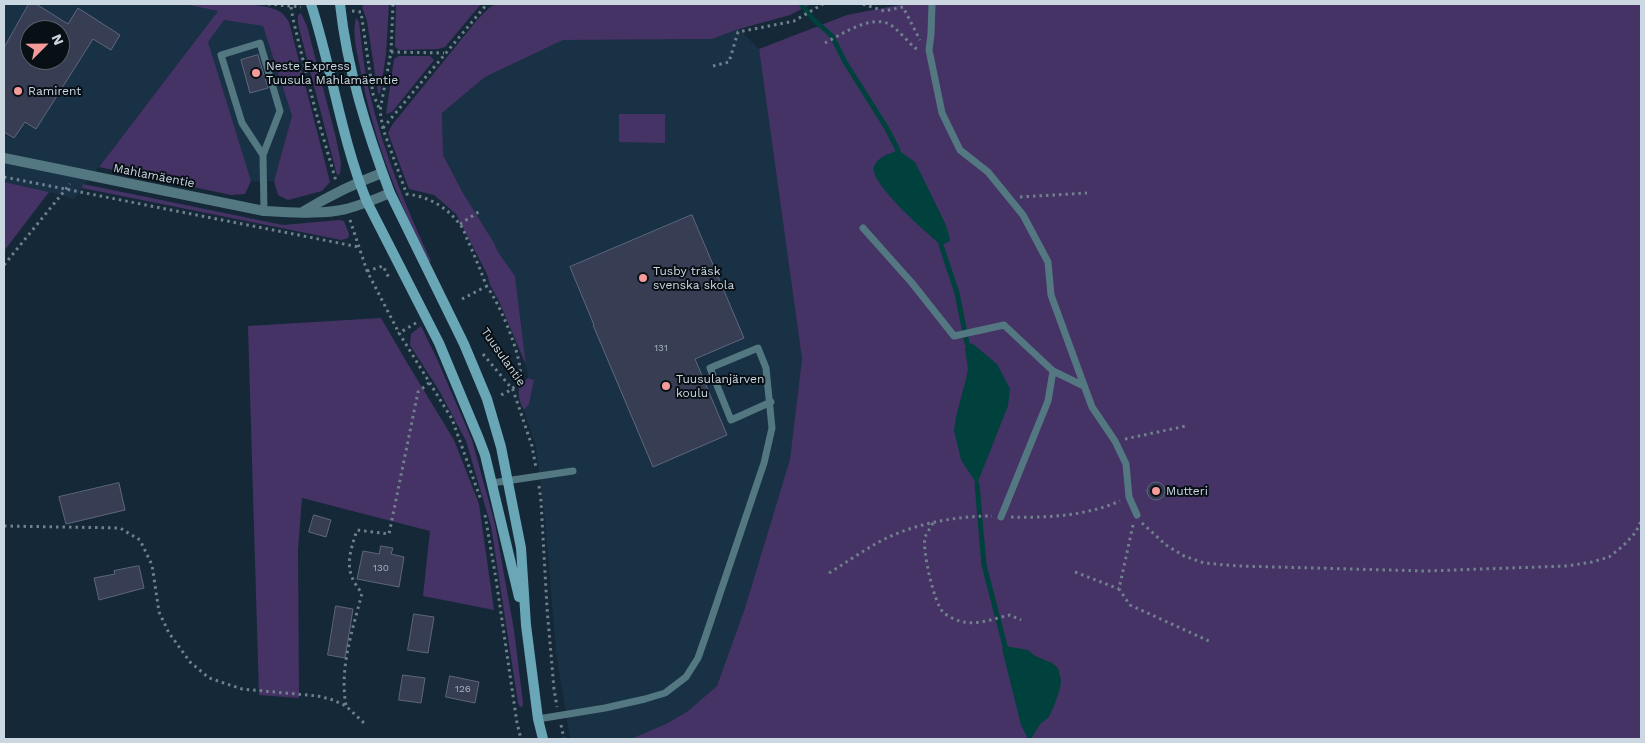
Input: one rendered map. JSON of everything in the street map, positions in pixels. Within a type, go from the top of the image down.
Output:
[{"type":"main road","name":"Tuusulantie","points":[[311,4],[343,129],[359,182],[367,202],[439,343],[485,455],[526,625]]},
{"type":"main road","name":"Tuusulantie","points":[[340,4],[350,67],[366,126],[382,173],[390,194],[464,344],[487,399],[501,447],[521,548],[526,625],[538,719],[543,739]]},
{"type":"street","name":"Mahlamäentie","points":[[4,158],[264,211],[301,213],[346,209],[390,194]]},
{"type":"street","points":[[301,213],[359,182],[382,173]]},
{"type":"lane","points":[[932,4],[929,50],[942,112],[960,150],[988,172],[1009,198],[1022,215],[1048,262],[1051,295],[1092,407],[1115,441],[1126,464],[1129,497],[1137,515]]},
{"type":"lane","points":[[262,154],[242,123],[221,55],[260,43],[280,111],[262,154],[264,211]]},
{"type":"lane","points":[[864,228],[912,283],[954,336],[1004,325],[1054,371],[1084,386]]},
{"type":"lane","points":[[538,719],[645,699],[665,693],[686,677],[698,658],[764,463],[772,428],[771,402],[766,368],[758,348],[710,368],[731,420],[771,402]]},
{"type":"lane","points":[[1001,517],[1048,401],[1054,371]]},
{"type":"lane","points":[[492,483],[573,471]]},
{"type":"path","points":[[380,111],[391,52],[393,4]]},
{"type":"path","points":[[383,128],[487,4]]},
{"type":"path","points":[[713,66],[729,62],[738,32],[794,21],[823,4]]},
{"type":"path","points":[[863,4],[884,11],[903,6],[918,38],[929,50]]},
{"type":"path","points":[[291,7],[315,109],[339,192]]},
{"type":"path","points":[[361,12],[374,94],[383,128],[408,201]]},
{"type":"path","points":[[826,43],[859,25],[878,21],[889,24],[916,48],[929,50]]},
{"type":"path","points":[[391,52],[444,53]]},
{"type":"path","points":[[4,265],[78,173]]},
{"type":"path","points":[[4,177],[359,247]]},
{"type":"path","points":[[1009,198],[1087,193]]},
{"type":"path","points":[[406,194],[419,195],[434,202],[448,211],[460,224],[487,286],[495,299],[515,346],[519,362],[520,378],[513,390],[501,395]]},
{"type":"path","points":[[346,209],[368,271],[399,333],[452,419],[483,504]]},
{"type":"path","points":[[460,224],[480,211]]},
{"type":"path","points":[[368,271],[383,266],[390,280]]},
{"type":"path","points":[[462,300],[487,286]]},
{"type":"path","points":[[399,333],[419,321]]},
{"type":"path","name":"Tuusulantie","points":[[477,347],[513,390],[532,446],[541,500],[554,689],[564,739]]},
{"type":"path","points":[[346,706],[344,693],[345,666],[362,593],[354,583],[349,568],[351,550],[357,530],[389,534],[418,392],[429,383]]},
{"type":"path","points":[[1115,441],[1186,426]]},
{"type":"path","points":[[829,573],[873,545],[914,528],[933,523],[973,516],[1061,516],[1108,506],[1129,497]]},
{"type":"path","points":[[484,514],[521,739]]},
{"type":"path","points":[[1137,515],[1144,526],[1166,545],[1184,556],[1204,563],[1238,566],[1426,571],[1567,566],[1592,562],[1609,557],[1623,546],[1636,532],[1641,521]]},
{"type":"path","points":[[1119,589],[1130,535],[1137,515]]},
{"type":"path","points":[[933,523],[925,538],[926,562],[935,595],[943,612],[952,618],[964,622],[987,621],[1010,615],[1021,620]]},
{"type":"path","points":[[4,526],[120,528],[140,540],[152,565],[159,612],[169,633],[190,662],[209,678],[242,689],[318,696],[333,700],[346,706],[364,723]]},
{"type":"path","points":[[1075,572],[1119,589],[1130,605],[1211,642]]},
{"type":"shaded area","points":[[4,4],[184,4],[218,11],[74,199],[4,182]]},
{"type":"shaded area","points":[[184,4],[250,4],[263,6],[282,13],[289,22],[330,182],[322,191],[288,200],[278,195],[274,181],[292,116],[263,26],[224,20],[208,42],[251,181],[245,194],[231,195],[99,167],[218,11]]},
{"type":"shaded area","points":[[365,4],[389,4],[386,54],[380,94],[378,93],[367,21],[362,7]]},
{"type":"shaded area","points":[[396,4],[481,4],[445,47],[438,49],[399,50],[395,47]]},
{"type":"shaded area","points":[[497,4],[811,4],[790,15],[739,29],[712,39],[563,40],[485,77],[442,113],[443,155],[498,252],[515,276],[526,365],[499,301],[490,285],[487,274],[456,214],[434,195],[409,189],[388,133],[392,125],[477,20],[490,7]]},
{"type":"shaded area","points":[[904,4],[1641,4],[1641,739],[631,739],[668,723],[688,711],[717,686],[745,608],[790,459],[802,359],[759,49],[847,15]]},
{"type":"shaded area","points":[[301,13],[307,26],[336,138],[341,163],[340,174],[337,175],[298,24],[298,15]]},
{"type":"shaded area","points":[[356,18],[359,22],[368,86],[382,138],[404,200],[431,261],[429,262],[387,168],[379,144],[365,94],[356,49]]},
{"type":"shaded area","points":[[224,20],[263,26],[292,116],[274,181],[251,181],[207,42]]},
{"type":"shaded area","name":"Tuusulanjärven koulu","points":[[739,29],[759,49],[802,359],[790,459],[745,608],[717,686],[688,711],[668,723],[635,738],[570,739],[556,651],[545,520],[536,447],[524,410],[529,404],[534,380],[528,378],[515,276],[498,252],[443,155],[442,113],[485,77],[563,40],[712,39]]},
{"type":"shaded area","points":[[399,56],[430,56],[434,60],[392,112],[386,114],[394,59]]},
{"type":"shaded area","points":[[619,114],[665,114],[665,143],[619,142]]},
{"type":"shaded area","points":[[898,150],[915,162],[945,223],[950,238],[949,242],[941,245],[924,230],[890,196],[875,174],[874,167],[878,161]]},
{"type":"shaded area","points":[[4,182],[49,192],[4,251]]},
{"type":"shaded area","points":[[83,184],[283,225],[339,220],[344,221],[349,234],[348,238],[341,240],[82,188]]},
{"type":"shaded area","points":[[381,318],[454,440],[479,504],[494,610],[423,596],[430,531],[302,498],[298,550],[299,698],[259,695],[248,326]]},
{"type":"shaded area","points":[[421,326],[472,440],[495,524],[514,630],[523,703],[523,706],[520,707],[491,526],[466,441],[440,392],[410,345],[411,334]]},
{"type":"shaded area","points":[[967,343],[973,344],[997,364],[1010,389],[1008,406],[977,484],[961,460],[954,430],[968,369],[965,349]]},
{"type":"shaded area","points":[[528,378],[534,380],[529,404],[524,410],[519,398],[519,385]]},
{"type":"shaded area","points":[[1005,646],[1028,650],[1035,656],[1052,663],[1058,668],[1061,680],[1054,706],[1049,717],[1040,724],[1031,739],[1028,739],[1021,725],[1002,649]]},
{"type":"building","points":[[29,4],[36,4],[62,20],[20,20],[20,70],[70,70],[70,21],[78,8],[120,35],[111,50],[93,39],[36,129],[25,122],[14,138],[4,132],[4,48]]},
{"type":"building","points":[[258,55],[268,88],[250,93],[241,60]]},
{"type":"building","points":[[692,215],[744,338],[695,359],[727,435],[653,467],[570,267]]},
{"type":"building","name":"Mutteri","points":[[1152,482],[1160,482],[1165,487],[1163,498],[1152,500],[1147,495],[1147,487]]},
{"type":"building","points":[[119,483],[125,510],[66,524],[59,497]]},
{"type":"building","points":[[314,515],[331,520],[326,537],[309,532]]},
{"type":"building","points":[[381,546],[393,548],[391,554],[404,557],[399,587],[357,579],[363,551],[379,554]]},
{"type":"building","points":[[139,566],[144,588],[99,600],[94,578],[115,574],[114,571]]},
{"type":"building","points":[[336,606],[353,609],[345,658],[328,655]]},
{"type":"building","points":[[414,614],[434,617],[428,653],[408,650]]},
{"type":"building","points":[[403,675],[425,678],[421,703],[399,700]]},
{"type":"building","points":[[450,676],[479,682],[475,703],[446,697]]},
{"type":"waterway","points":[[801,4],[813,19],[832,36],[845,62],[886,127],[898,150]]},
{"type":"waterway","points":[[941,245],[957,293],[967,343]]},
{"type":"waterway","points":[[977,484],[984,565],[1005,646]]},
{"type":"place","name":"Neste Express Tuusula Mahlamäentie","points":[[256,73]]},
{"type":"place","name":"Ramirent","points":[[18,91]]},
{"type":"place","name":"Tusby träsk svenska skola","points":[[643,278]]},
{"type":"place","name":"Tuusulanjärven koulu","points":[[666,386]]},
{"type":"place","name":"Mutteri","points":[[1156,491]]}]
